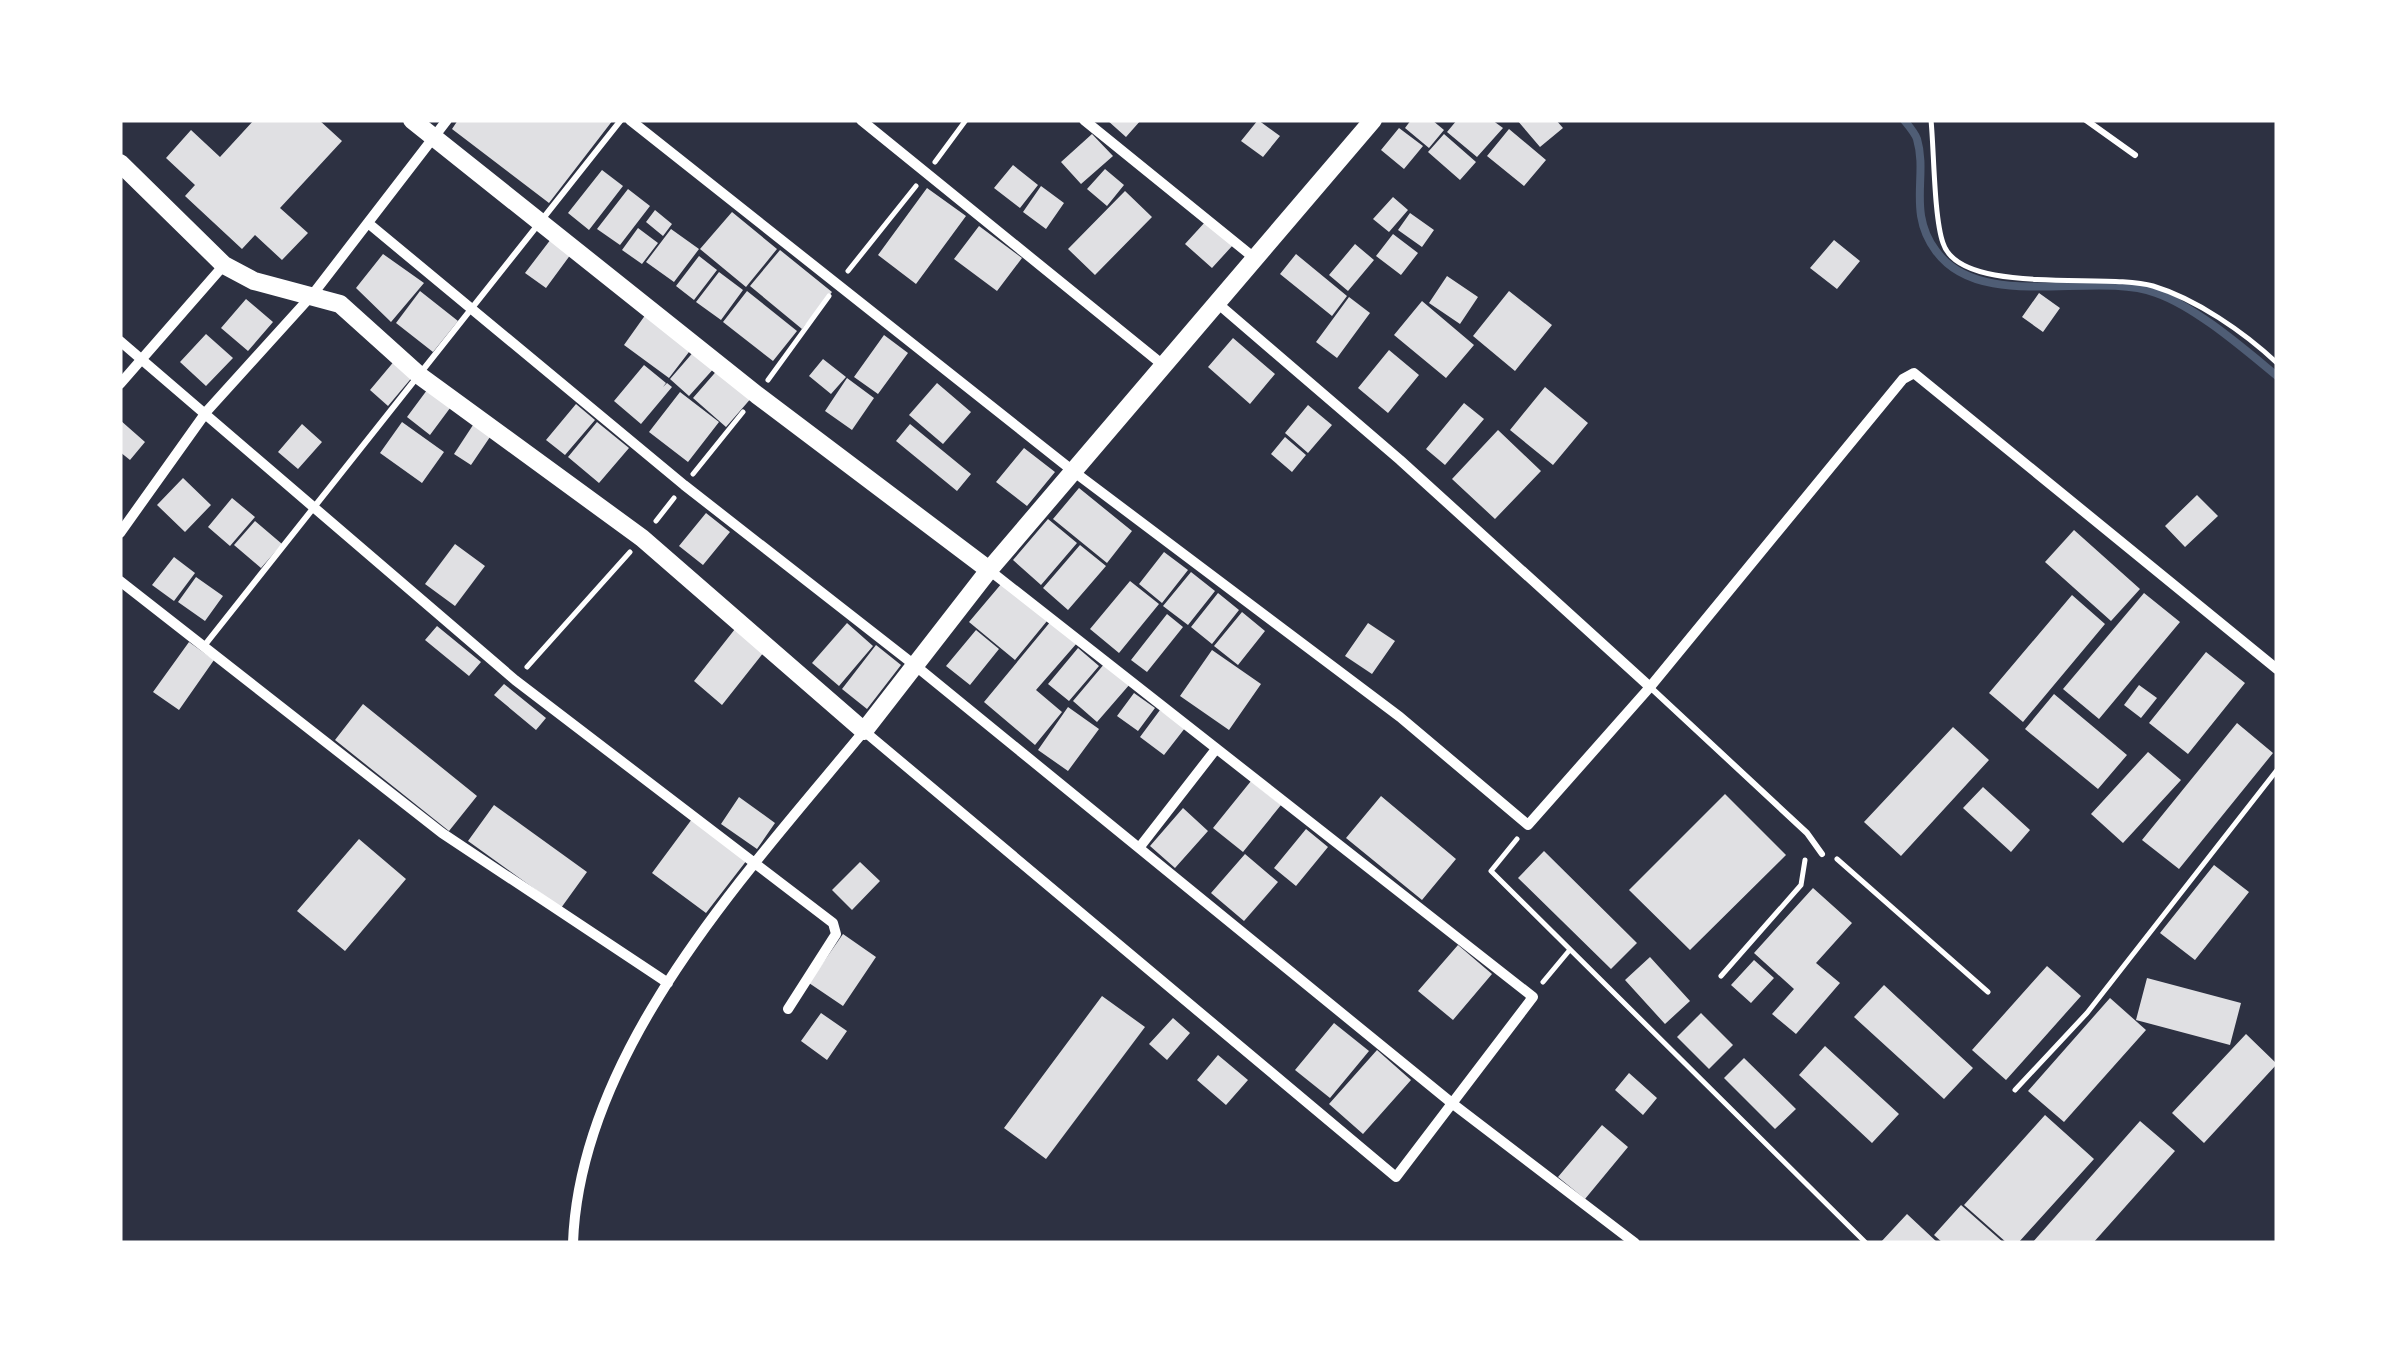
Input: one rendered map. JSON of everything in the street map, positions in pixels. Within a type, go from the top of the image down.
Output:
[{"type":"main road","points":[[412,120],[757,395],[989,570]]},
{"type":"main road","points":[[120,163],[224,265],[254,280],[340,304],[420,376],[642,538],[864,731],[989,570],[1373,120]]},
{"type":"street","points":[[120,533],[206,411],[313,294],[447,120]]},
{"type":"street","points":[[630,120],[1073,471],[1400,718],[1528,825],[1650,688],[1903,378],[1914,373],[2277,669]]},
{"type":"street","points":[[861,120],[1163,364]]},
{"type":"street","points":[[1084,120],[1253,257]]},
{"type":"street","points":[[368,223],[684,485],[917,667],[1454,1104],[1635,1243]]},
{"type":"street","points":[[120,384],[224,265]]},
{"type":"street","points":[[1215,301],[1400,460],[1650,688]]},
{"type":"street","points":[[120,341],[515,680],[834,922],[836,934],[788,1009]]},
{"type":"street","points":[[573,1243],[574,1211],[607,1093],[668,983],[756,863],[864,731],[1396,1177],[1533,997],[989,570]]},
{"type":"street","points":[[120,581],[442,834],[668,983]]},
{"type":"street","points":[[1139,848],[1216,749]]},
{"type":"lane","points":[[203,647],[543,224],[621,120]]},
{"type":"lane","points":[[2086,120],[2135,155]]},
{"type":"lane","points":[[1650,688],[1806,833],[1822,854]]},
{"type":"path","points":[[1931,120],[1942,244],[1958,264],[2021,280],[2123,280],[2154,286],[2194,305],[2277,363]]},
{"type":"path","points":[[2016,1090],[2087,1013],[2277,770]]},
{"type":"path","points":[[1528,825],[1491,871],[1866,1243]]},
{"type":"path","points":[[1721,976],[1774,921],[1801,885],[1806,853]]},
{"type":"path","points":[[1822,854],[1839,860],[1988,992]]},
{"type":"path","points":[[1533,997],[1569,951]]},
{"type":"building","points":[[254,120],[319,120],[342,141],[280,208],[308,233],[282,260],[255,235],[242,249],[185,196],[195,185],[166,158],[191,130],[220,157]]},
{"type":"building","points":[[458,120],[613,120],[549,203],[452,129]]},
{"type":"building","points":[[1107,120],[1141,120],[1126,137]]},
{"type":"building","points":[[1258,120],[1280,136],[1263,157],[1241,141]]},
{"type":"building","points":[[1411,120],[1432,120],[1444,130],[1429,148],[1405,128]]},
{"type":"building","points":[[1457,120],[1492,120],[1503,128],[1477,157],[1447,132]]},
{"type":"building","points":[[1517,120],[1556,120],[1563,128],[1540,147]]},
{"type":"building","points":[[1399,128],[1423,146],[1404,169],[1381,150]]},
{"type":"building","points":[[1509,129],[1546,160],[1524,186],[1487,156]]},
{"type":"building","points":[[1092,134],[1113,156],[1081,184],[1061,162]]},
{"type":"building","points":[[1444,134],[1476,162],[1460,180],[1428,152]]},
{"type":"building","points":[[1013,165],[1038,185],[1020,208],[994,188]]},
{"type":"building","points":[[1105,169],[1124,185],[1107,206],[1087,189]]},
{"type":"building","points":[[602,170],[623,186],[589,230],[568,213]]},
{"type":"building","points":[[1041,186],[1064,203],[1046,229],[1023,212]]},
{"type":"building","points":[[927,188],[966,216],[916,284],[878,255]]},
{"type":"building","points":[[628,189],[650,206],[620,245],[597,229]]},
{"type":"building","points":[[1125,191],[1152,217],[1095,275],[1068,249]]},
{"type":"building","points":[[1393,197],[1408,210],[1389,232],[1373,219]]},
{"type":"building","points":[[655,210],[672,224],[663,236],[646,222]]},
{"type":"building","points":[[732,212],[777,249],[746,287],[700,249]]},
{"type":"building","points":[[1410,213],[1434,230],[1422,247],[1398,230]]},
{"type":"building","points":[[1206,221],[1233,245],[1212,268],[1185,244]]},
{"type":"building","points":[[979,226],[1022,258],[997,291],[954,259]]},
{"type":"building","points":[[638,228],[658,243],[642,264],[622,250]]},
{"type":"building","points":[[671,229],[699,249],[674,282],[646,262]]},
{"type":"building","points":[[1393,234],[1418,253],[1401,275],[1376,256]]},
{"type":"building","points":[[551,239],[571,254],[546,288],[525,273]]},
{"type":"building","points":[[1834,240],[1860,261],[1837,289],[1810,268]]},
{"type":"building","points":[[1355,244],[1374,260],[1348,291],[1329,275]]},
{"type":"building","points":[[780,250],[832,292],[802,329],[750,286]]},
{"type":"building","points":[[383,254],[424,283],[391,322],[356,288]]},
{"type":"building","points":[[1296,254],[1347,296],[1332,316],[1280,274]]},
{"type":"building","points":[[699,256],[717,270],[694,300],[676,286]]},
{"type":"building","points":[[719,272],[743,290],[721,320],[696,302]]},
{"type":"building","points":[[1447,276],[1478,297],[1460,324],[1429,303]]},
{"type":"building","points":[[420,291],[458,321],[433,352],[396,323]]},
{"type":"building","points":[[747,291],[797,331],[773,361],[723,322]]},
{"type":"building","points":[[1509,291],[1552,325],[1515,371],[1473,336]]},
{"type":"building","points":[[2039,293],[2060,308],[2043,332],[2022,317]]},
{"type":"building","points":[[1349,297],[1370,313],[1337,358],[1316,342]]},
{"type":"building","points":[[246,299],[273,322],[248,351],[221,328]]},
{"type":"building","points":[[1422,301],[1474,345],[1446,378],[1394,335]]},
{"type":"building","points":[[646,314],[692,348],[669,378],[624,345]]},
{"type":"building","points":[[206,334],[233,358],[206,386],[180,362]]},
{"type":"building","points":[[884,335],[908,353],[878,394],[854,377]]},
{"type":"building","points":[[1233,338],[1275,374],[1250,404],[1208,367]]},
{"type":"building","points":[[696,349],[716,366],[689,396],[670,379]]},
{"type":"building","points":[[1389,350],[1419,375],[1388,413],[1358,388]]},
{"type":"building","points":[[396,359],[414,375],[388,406],[370,390]]},
{"type":"building","points":[[823,359],[846,377],[831,394],[809,376]]},
{"type":"building","points":[[644,365],[666,383],[663,387],[667,383],[672,387],[641,424],[614,401]]},
{"type":"building","points":[[720,367],[753,396],[726,427],[693,398]]},
{"type":"building","points":[[847,378],[874,398],[852,430],[825,411]]},
{"type":"building","points":[[937,383],[971,412],[943,444],[909,415]]},
{"type":"building","points":[[430,386],[453,404],[430,435],[407,417]]},
{"type":"building","points":[[1545,387],[1588,423],[1553,465],[1510,430]]},
{"type":"building","points":[[680,392],[719,422],[688,462],[649,432]]},
{"type":"building","points":[[1464,403],[1484,419],[1445,465],[1426,449]]},
{"type":"building","points":[[576,404],[595,420],[565,455],[546,440]]},
{"type":"building","points":[[1308,405],[1332,425],[1308,453],[1285,433]]},
{"type":"building","points":[[120,420],[145,442],[130,460],[120,452]]},
{"type":"building","points":[[402,422],[444,452],[422,483],[380,453]]},
{"type":"building","points":[[475,422],[492,434],[471,465],[454,454]]},
{"type":"building","points":[[597,422],[629,448],[599,483],[568,457]]},
{"type":"building","points":[[302,424],[322,442],[298,469],[278,452]]},
{"type":"building","points":[[910,424],[971,474],[957,491],[896,441]]},
{"type":"building","points":[[1498,430],[1541,471],[1495,519],[1452,479]]},
{"type":"building","points":[[1285,437],[1306,455],[1292,472],[1271,454]]},
{"type":"building","points":[[1024,448],[1055,472],[1027,506],[996,482]]},
{"type":"building","points":[[183,478],[211,505],[185,532],[157,505]]},
{"type":"building","points":[[1079,488],[1132,531],[1107,563],[1053,519]]},
{"type":"building","points":[[2197,495],[2218,516],[2185,547],[2165,526]]},
{"type":"building","points":[[232,498],[255,517],[230,546],[208,527]]},
{"type":"building","points":[[706,513],[730,532],[703,565],[679,546]]},
{"type":"building","points":[[1048,519],[1077,543],[1041,585],[1013,560]]},
{"type":"building","points":[[255,521],[282,544],[261,568],[234,545]]},
{"type":"building","points":[[2074,530],[2140,589],[2111,621],[2045,562]]},
{"type":"building","points":[[455,544],[485,566],[455,606],[425,584]]},
{"type":"building","points":[[1080,545],[1106,566],[1068,610],[1043,588]]},
{"type":"building","points":[[1164,552],[1188,570],[1162,603],[1139,584]]},
{"type":"building","points":[[174,557],[195,573],[174,601],[152,585]]},
{"type":"building","points":[[1191,572],[1215,591],[1188,625],[1163,606]]},
{"type":"building","points":[[196,577],[223,596],[205,621],[178,602]]},
{"type":"building","points":[[1130,581],[1159,604],[1119,653],[1090,629]]},
{"type":"building","points":[[1002,583],[1047,621],[1015,660],[969,622]]},
{"type":"building","points":[[1218,593],[1239,610],[1212,644],[1191,627]]},
{"type":"building","points":[[2144,593],[2180,622],[2099,719],[2063,689]]},
{"type":"building","points":[[2072,595],[2105,624],[2023,722],[1989,693]]},
{"type":"building","points":[[1242,612],[1265,631],[1238,665],[1214,646]]},
{"type":"building","points":[[1167,614],[1183,627],[1147,672],[1131,660]]},
{"type":"building","points":[[1051,621],[1077,643],[1036,690],[1062,712],[1035,745],[984,702]]},
{"type":"building","points":[[847,623],[873,646],[839,686],[812,663]]},
{"type":"building","points":[[1368,623],[1395,641],[1372,674],[1345,656]]},
{"type":"building","points":[[437,626],[481,662],[469,676],[425,640]]},
{"type":"building","points":[[735,629],[764,652],[722,705],[694,681]]},
{"type":"building","points":[[976,630],[999,649],[970,685],[946,666]]},
{"type":"building","points":[[189,642],[214,660],[179,710],[153,692]]},
{"type":"building","points":[[876,645],[901,665],[867,709],[842,689]]},
{"type":"building","points":[[1078,648],[1099,666],[1069,701],[1048,684]]},
{"type":"building","points":[[1212,650],[1261,684],[1229,730],[1180,696]]},
{"type":"building","points":[[2206,652],[2245,683],[2188,754],[2149,723]]},
{"type":"building","points":[[1105,663],[1130,684],[1097,722],[1073,701]]},
{"type":"building","points":[[504,684],[546,718],[536,730],[494,695]]},
{"type":"building","points":[[2139,685],[2157,698],[2141,718],[2124,705]]},
{"type":"building","points":[[1134,693],[1155,708],[1138,731],[1117,716]]},
{"type":"building","points":[[2054,694],[2127,755],[2098,789],[2025,729]]},
{"type":"building","points":[[363,704],[477,796],[449,831],[335,740]]},
{"type":"building","points":[[1068,707],[1099,729],[1068,771],[1038,750]]},
{"type":"building","points":[[1160,710],[1185,728],[1164,755],[1140,737]]},
{"type":"building","points":[[2237,723],[2273,753],[2179,869],[2142,840]]},
{"type":"building","points":[[1953,727],[1989,760],[1901,856],[1864,822]]},
{"type":"building","points":[[2148,752],[2181,780],[2123,843],[2091,814]]},
{"type":"building","points":[[1251,781],[1281,805],[1243,852],[1213,828]]},
{"type":"building","points":[[1983,787],[2030,830],[2011,852],[1963,808]]},
{"type":"building","points":[[1725,794],[1786,855],[1690,950],[1629,890]]},
{"type":"building","points":[[1381,796],[1456,859],[1422,900],[1346,838]]},
{"type":"building","points":[[739,797],[775,823],[757,849],[721,824]]},
{"type":"building","points":[[494,805],[587,872],[561,908],[468,841]]},
{"type":"building","points":[[1183,808],[1208,831],[1175,868],[1150,846]]},
{"type":"building","points":[[692,819],[747,860],[706,913],[652,873]]},
{"type":"building","points":[[1306,829],[1328,847],[1296,886],[1274,868]]},
{"type":"building","points":[[359,839],[406,879],[345,951],[297,911]]},
{"type":"building","points":[[1544,851],[1637,943],[1611,969],[1518,878]]},
{"type":"building","points":[[1245,854],[1278,882],[1244,921],[1211,893]]},
{"type":"building","points":[[860,862],[880,881],[852,910],[832,890]]},
{"type":"building","points":[[2214,865],[2249,892],[2195,960],[2160,933]]},
{"type":"building","points":[[1813,888],[1852,923],[1816,963],[1840,983],[1796,1034],[1772,1014],[1794,989],[1754,953]]},
{"type":"building","points":[[843,934],[876,957],[843,1006],[809,983]]},
{"type":"building","points":[[1458,945],[1492,974],[1453,1020],[1418,991]]},
{"type":"building","points":[[1650,957],[1690,1001],[1665,1024],[1625,980]]},
{"type":"building","points":[[1754,960],[1774,978],[1751,1003],[1731,985]]},
{"type":"building","points":[[2047,966],[2081,996],[2006,1080],[1972,1050]]},
{"type":"building","points":[[2147,978],[2241,1003],[2230,1045],[2136,1020]]},
{"type":"building","points":[[1884,985],[1973,1068],[1944,1099],[1854,1017]]},
{"type":"building","points":[[1102,996],[1145,1027],[1046,1159],[1004,1128]]},
{"type":"building","points":[[2110,998],[2146,1030],[2064,1122],[2028,1091]]},
{"type":"building","points":[[821,1013],[847,1031],[827,1060],[801,1041]]},
{"type":"building","points":[[1701,1013],[1733,1045],[1709,1069],[1677,1037]]},
{"type":"building","points":[[1173,1018],[1190,1033],[1167,1060],[1149,1044]]},
{"type":"building","points":[[1334,1023],[1369,1051],[1330,1098],[1295,1070]]},
{"type":"building","points":[[2246,1034],[2277,1064],[2204,1143],[2172,1113]]},
{"type":"building","points":[[1825,1046],[1899,1114],[1872,1143],[1799,1075]]},
{"type":"building","points":[[1377,1050],[1411,1080],[1363,1134],[1329,1104]]},
{"type":"building","points":[[1218,1055],[1248,1080],[1226,1105],[1197,1080]]},
{"type":"building","points":[[1744,1058],[1796,1109],[1775,1129],[1724,1078]]},
{"type":"building","points":[[1629,1073],[1657,1098],[1643,1115],[1615,1090]]},
{"type":"building","points":[[2045,1115],[2094,1159],[2018,1243],[2007,1243],[1964,1205]]},
{"type":"building","points":[[2140,1121],[2175,1151],[2093,1243],[2032,1243]]},
{"type":"building","points":[[1602,1125],[1628,1147],[1585,1199],[1558,1177]]},
{"type":"building","points":[[1961,1205],[2004,1243],[1943,1243],[1934,1235]]},
{"type":"building","points":[[1907,1214],[1938,1243],[1880,1243]]},
{"type":"waterway","points":[[1904,120],[1916,137],[1920,153],[1920,208],[1927,237],[1956,270],[2009,285],[2102,285],[2156,293],[2203,318],[2277,376]]}]
